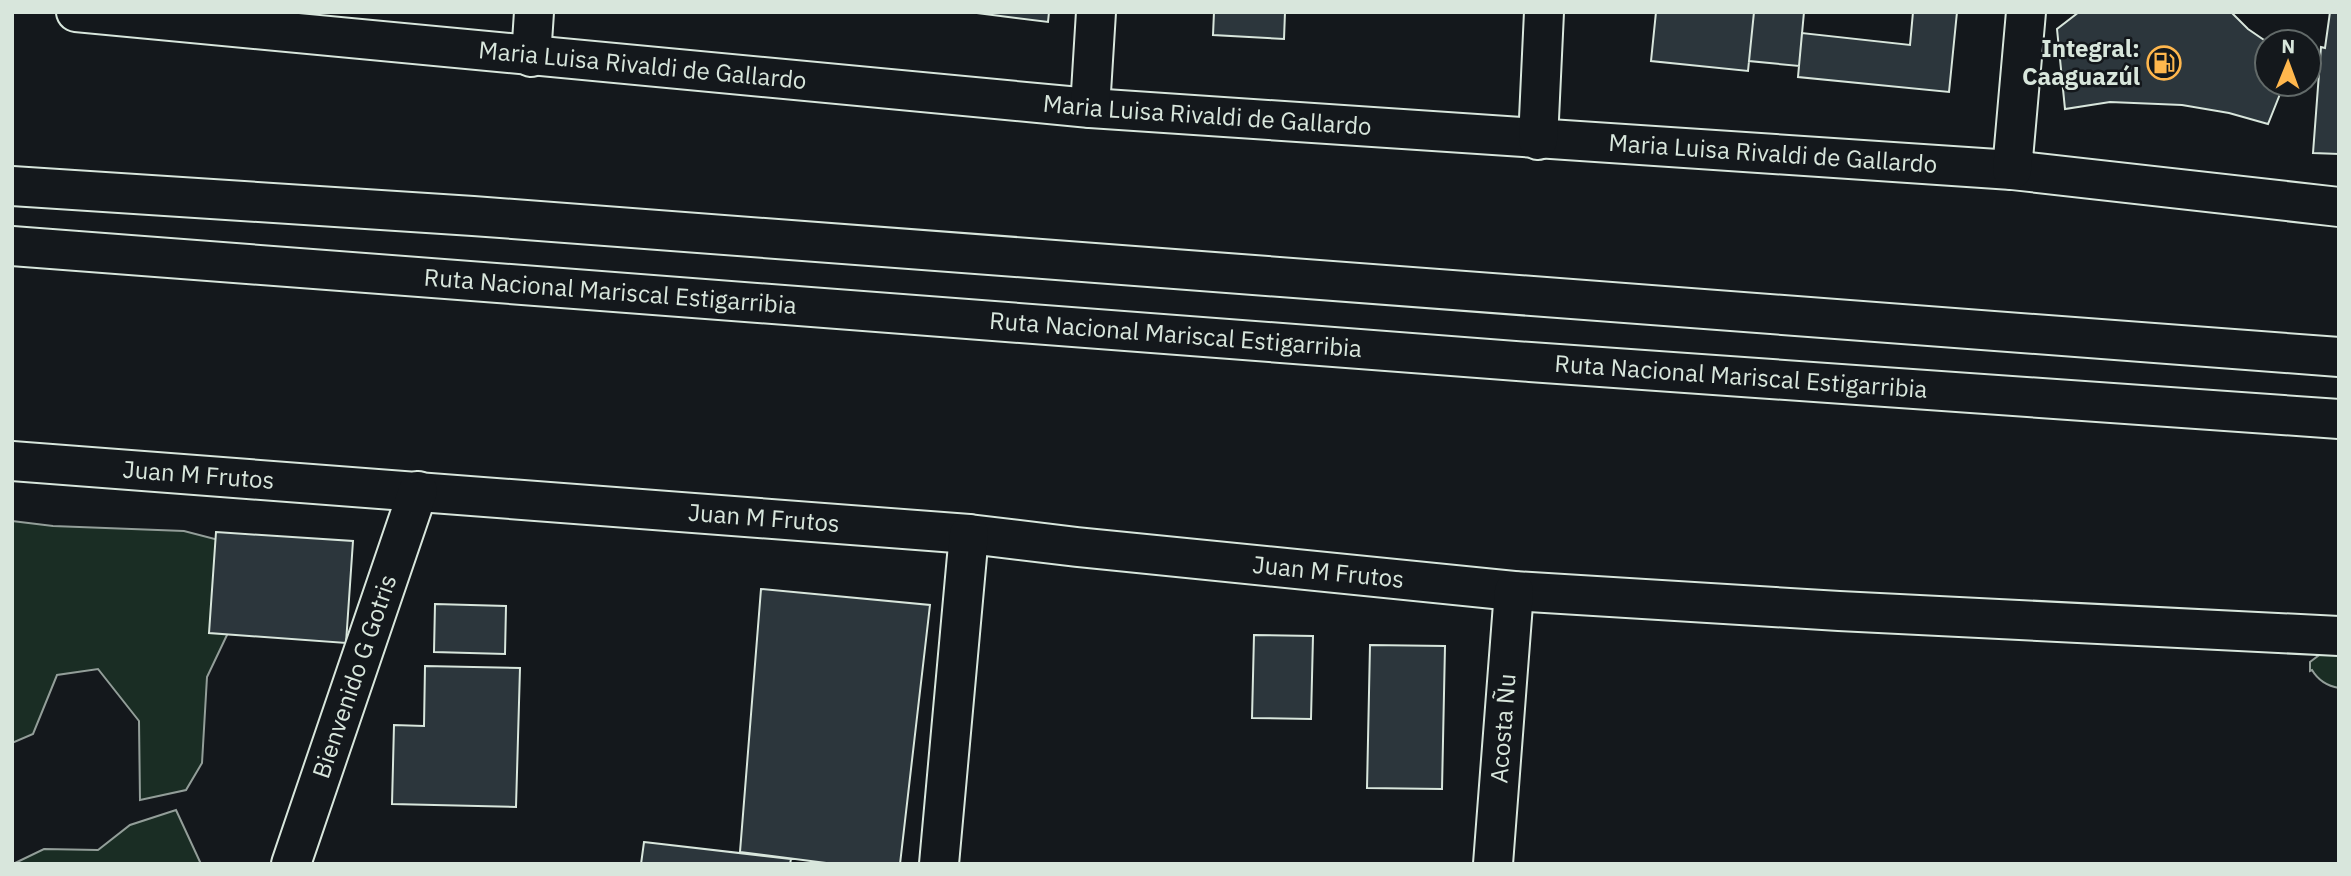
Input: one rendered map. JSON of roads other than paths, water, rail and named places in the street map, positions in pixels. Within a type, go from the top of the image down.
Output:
[{"type":"main road","name":"Maria Luisa Rivaldi de Gallardo","points":[[76,12],[1090,108],[2012,170],[2339,207]]},
{"type":"main road","points":[[531,57],[534,12]]},
{"type":"main road","points":[[1090,108],[1096,12]]},
{"type":"main road","points":[[1538,140],[1544,12]]},
{"type":"main road","points":[[2012,170],[2026,12]]},
{"type":"main road","points":[[12,186],[473,215],[2339,357]]},
{"type":"main road","name":"Ruta Nacional Mariscal Estigarribia","points":[[12,246],[1531,362],[2339,419]]},
{"type":"main road","name":"Juan M Frutos","points":[[12,461],[969,534],[1514,591],[1839,611],[2339,636]]},
{"type":"main road","name":"Bienvenido G Gotris","points":[[291,864],[418,491]]},
{"type":"main road","points":[[939,864],[969,534]]},
{"type":"main road","name":"Acosta Ñu","points":[[1493,864],[1514,591]]},
{"type":"place","name":"Integral: Caaguazúl","points":[[2164,63]]}]
